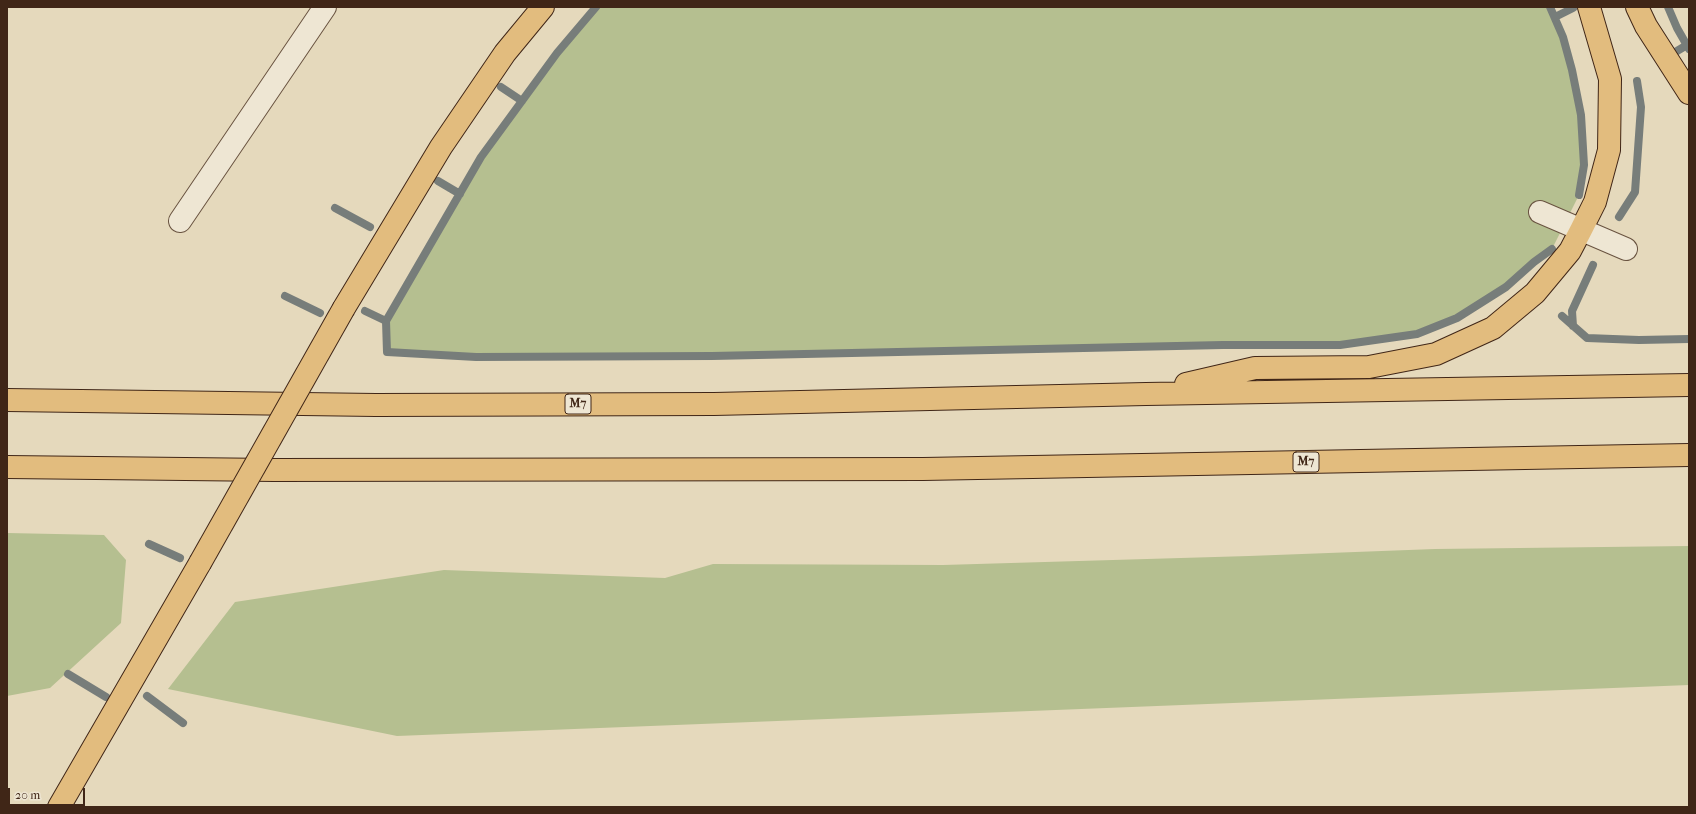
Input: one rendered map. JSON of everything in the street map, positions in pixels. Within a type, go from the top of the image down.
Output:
[{"type":"main road","points":[[59,807],[344,308],[441,147],[505,53],[543,7]]},
{"type":"main road","points":[[1146,394],[1255,368],[1369,367],[1436,354],[1493,328],[1535,293],[1570,251],[1581,230],[1595,202],[1609,150],[1610,79],[1589,7]]},
{"type":"main road","points":[[1637,7],[1646,26],[1689,93]]},
{"type":"main road","name":"M7","points":[[7,400],[376,405],[683,404],[1146,394],[1689,385]]},
{"type":"main road","name":"M7","points":[[7,467],[274,470],[915,469],[1689,456]]},
{"type":"lane","points":[[180,221],[325,7]]},
{"type":"lane","points":[[1540,212],[1626,250]]},
{"type":"green space","points":[[596,7],[1550,7],[1563,37],[1572,70],[1581,115],[1584,165],[1579,195],[1552,249],[1534,262],[1506,287],[1457,318],[1417,334],[1340,345],[1223,345],[712,356],[476,357],[387,352],[386,321],[481,157],[557,53]]},
{"type":"green space","points":[[7,533],[104,535],[126,560],[121,623],[50,688],[7,696]]},
{"type":"green space","points":[[1689,546],[1689,685],[397,736],[168,689],[235,602],[444,570],[665,578],[713,564],[943,565],[1435,549]]},
{"type":"waterway","points":[[596,7],[557,53],[481,157],[386,321],[387,352],[476,357],[712,356],[1223,345],[1340,345],[1417,334],[1457,318],[1506,287],[1534,262],[1552,249]]},
{"type":"waterway","points":[[1550,7],[1563,37],[1572,70],[1581,115],[1584,165],[1579,195]]},
{"type":"waterway","points":[[1668,7],[1677,28],[1689,49]]},
{"type":"waterway","points":[[1555,17],[1573,8]]},
{"type":"waterway","points":[[1672,54],[1687,45]]},
{"type":"waterway","points":[[1619,217],[1635,192],[1641,107],[1637,81]]},
{"type":"waterway","points":[[501,87],[522,101]]},
{"type":"waterway","points":[[438,181],[460,194]]},
{"type":"waterway","points":[[335,208],[370,227]]},
{"type":"waterway","points":[[1573,326],[1572,311],[1593,265]]},
{"type":"waterway","points":[[285,296],[320,313]]},
{"type":"waterway","points":[[365,311],[386,321]]},
{"type":"waterway","points":[[1562,316],[1587,338],[1639,340],[1689,339]]},
{"type":"waterway","points":[[149,544],[180,558]]},
{"type":"waterway","points":[[68,674],[106,697]]},
{"type":"waterway","points":[[147,696],[183,723]]}]
